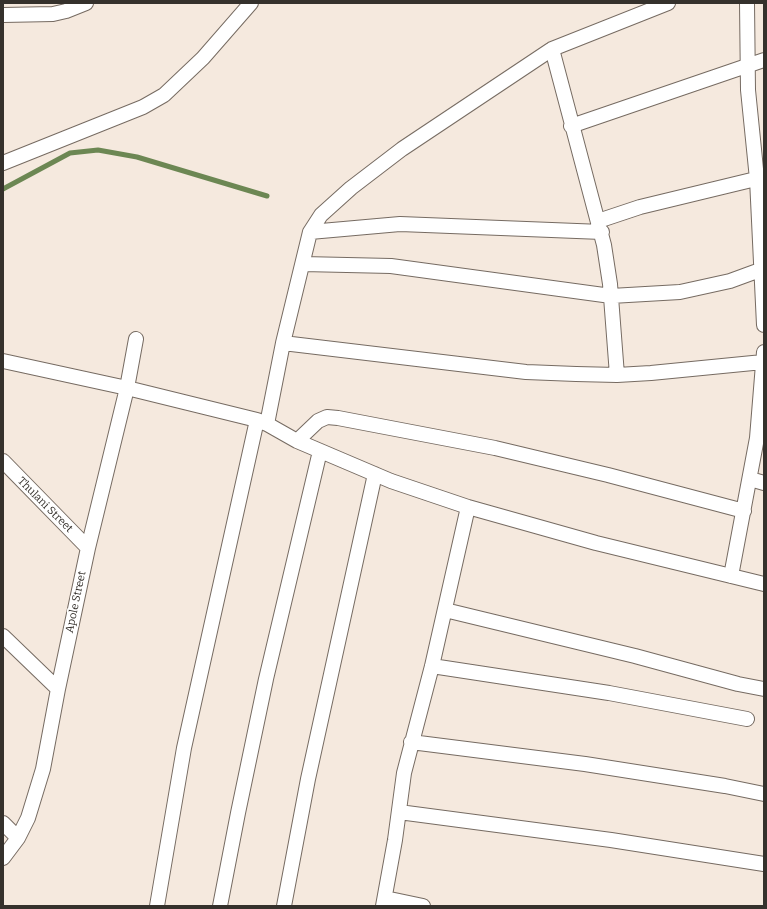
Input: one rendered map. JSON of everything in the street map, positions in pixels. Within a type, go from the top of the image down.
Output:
[{"type":"street","points":[[3,14],[53,14],[66,12],[86,3]]},
{"type":"street","points":[[3,163],[143,107],[164,95],[203,58],[251,3]]},
{"type":"street","points":[[157,906],[184,748],[262,422],[310,232],[321,215],[351,188],[402,149],[552,49],[668,3]]},
{"type":"street","points":[[747,3],[747,65],[760,178],[764,325]]},
{"type":"street","points":[[552,49],[600,226],[611,296],[617,375]]},
{"type":"street","points":[[572,126],[764,60]]},
{"type":"street","points":[[310,232],[400,224],[600,226],[640,207],[760,178]]},
{"type":"street","points":[[303,264],[391,266],[611,296],[680,292],[730,281],[762,267]]},
{"type":"street","name":"Apole Street","points":[[3,858],[18,838],[28,818],[43,769],[58,689],[88,548],[127,388],[136,339]]},
{"type":"street","points":[[283,343],[526,372],[617,375],[764,357],[761,400],[750,479],[731,576]]},
{"type":"street","points":[[3,361],[127,388],[262,422],[297,441],[375,474],[468,507],[596,543],[764,584]]},
{"type":"street","points":[[297,441],[318,421],[327,417],[338,418],[495,448],[608,474],[744,511]]},
{"type":"street","points":[[220,906],[266,679],[320,451]]},
{"type":"street","name":"Thulani Street","points":[[3,461],[88,548]]},
{"type":"street","points":[[284,906],[308,779],[375,474]]},
{"type":"street","points":[[750,479],[764,483]]},
{"type":"street","points":[[423,906],[384,902],[404,773],[432,666],[468,507]]},
{"type":"street","points":[[445,610],[635,656],[738,684],[764,689]]},
{"type":"street","points":[[3,636],[58,689]]},
{"type":"street","points":[[432,666],[609,693],[747,719]]},
{"type":"street","points":[[411,742],[585,764],[726,786],[764,794]]},
{"type":"street","points":[[399,812],[611,840],[764,864]]},
{"type":"street","points":[[3,823],[18,838]]},
{"type":"waterway","points":[[3,189],[70,153],[98,150],[137,157],[267,196]]}]
